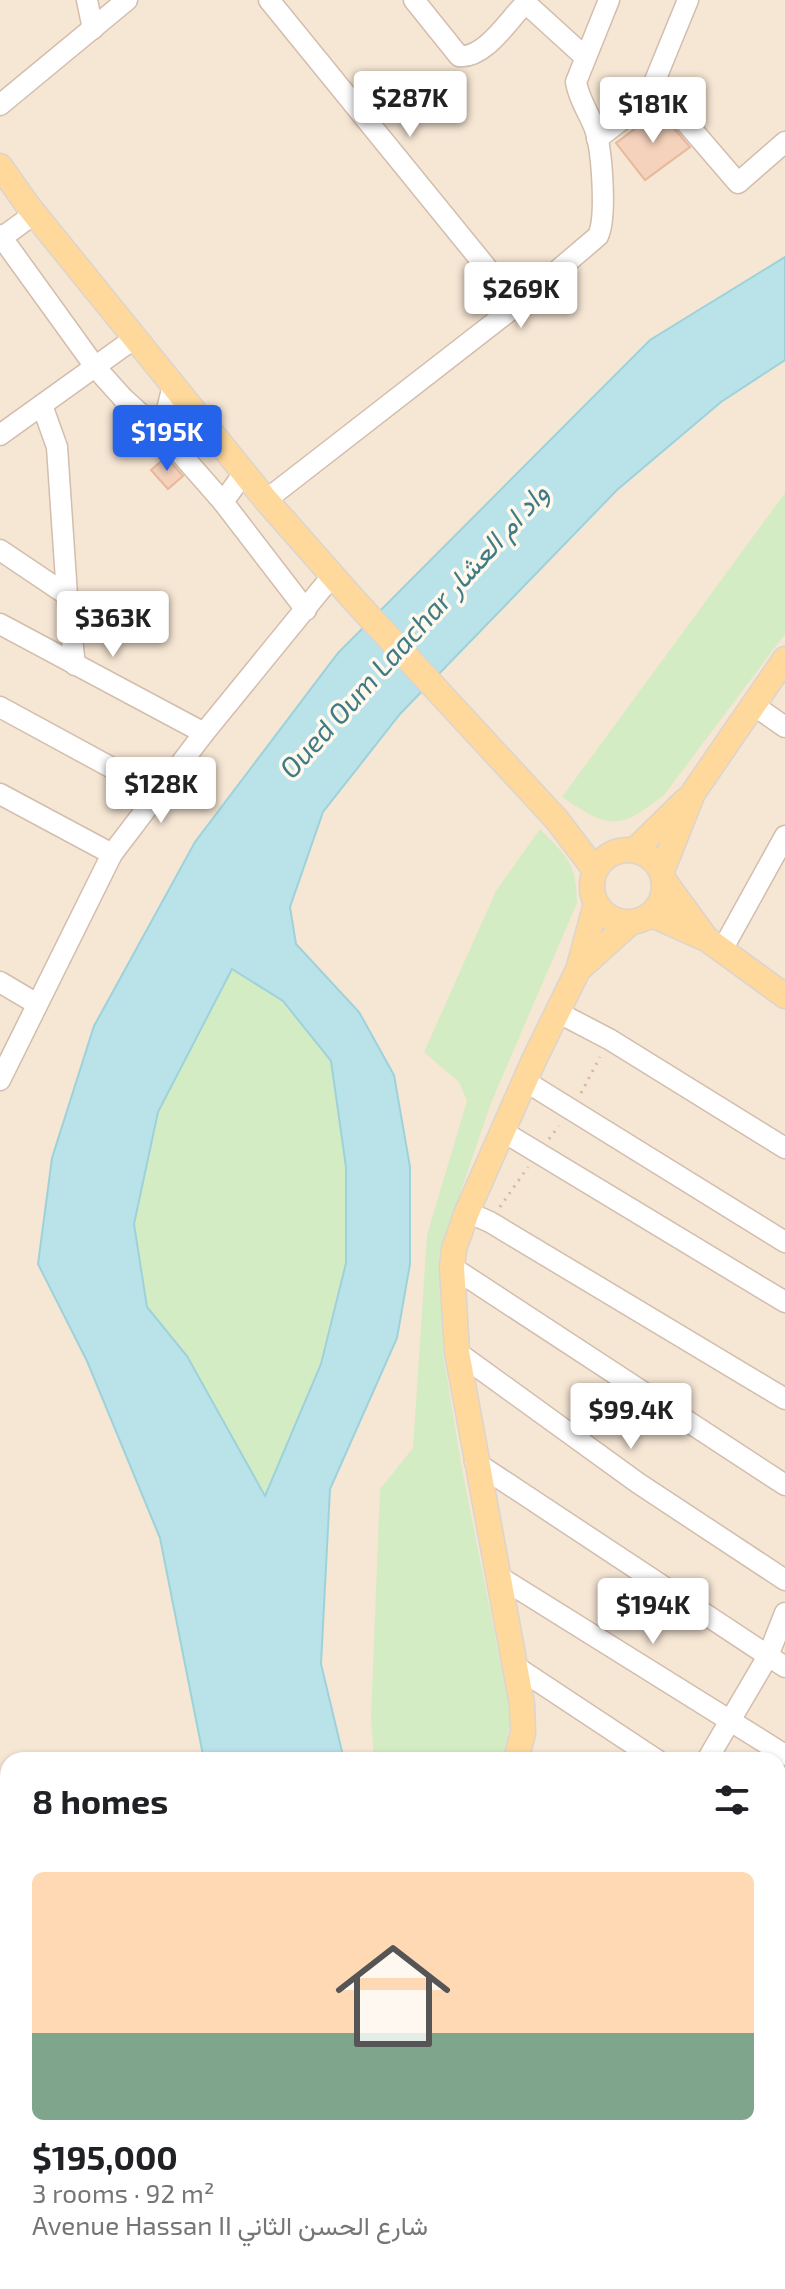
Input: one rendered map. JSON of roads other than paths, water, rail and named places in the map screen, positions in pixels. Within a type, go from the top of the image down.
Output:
[{"type":"main road","points":[[0,166],[34,214],[266,500],[557,820],[595,870]]},
{"type":"main road","points":[[578,970],[663,900],[663,876],[693,793],[785,659]]},
{"type":"main road","points":[[518,1752],[523,1733],[522,1704],[457,1352],[452,1267],[454,1249],[502,1131],[578,970],[596,904],[592,881],[595,870],[604,858],[627,850],[693,793]]},
{"type":"main road","points":[[557,820],[651,857],[715,945]]},
{"type":"main road","points":[[596,904],[610,918],[641,919],[715,945],[785,996]]},
{"type":"street","points":[[87,0],[93,29]]},
{"type":"street","points":[[0,105],[127,0]]},
{"type":"street","points":[[269,0],[517,305]]},
{"type":"street","points":[[414,0],[459,56],[466,57],[479,51],[521,8],[529,6],[585,57]]},
{"type":"street","points":[[266,500],[517,305],[598,236],[603,210],[597,139],[576,82],[609,0]]},
{"type":"street","points":[[597,139],[639,109],[651,91],[688,0]]},
{"type":"street","points":[[651,91],[665,98],[738,183],[785,142]]},
{"type":"street","points":[[34,214],[1,237],[96,368],[131,406],[166,437],[223,502],[306,610]]},
{"type":"street","points":[[0,435],[135,338]]},
{"type":"street","points":[[166,437],[166,414],[173,385]]},
{"type":"street","points":[[42,405],[57,447],[75,665]]},
{"type":"street","points":[[223,502],[244,473]]},
{"type":"street","points":[[0,550],[67,595]]},
{"type":"street","points":[[0,1079],[112,854],[204,733],[332,576]]},
{"type":"street","points":[[0,624],[204,733]]},
{"type":"street","points":[[752,704],[785,727]]},
{"type":"street","points":[[0,707],[158,793]]},
{"type":"street","points":[[0,794],[112,854]]},
{"type":"street","points":[[715,945],[785,836]]},
{"type":"street","points":[[0,982],[37,1004]]},
{"type":"street","points":[[557,1012],[609,1039],[785,1148]]},
{"type":"street","points":[[525,1081],[785,1242]]},
{"type":"street","points":[[502,1131],[785,1302]]},
{"type":"street","points":[[467,1212],[490,1222],[785,1399]]},
{"type":"street","points":[[452,1267],[785,1485]]},
{"type":"street","points":[[457,1352],[638,1483],[785,1580]]},
{"type":"street","points":[[475,1462],[776,1662]]},
{"type":"street","points":[[498,1576],[780,1752]]},
{"type":"street","points":[[712,1752],[731,1720],[776,1662],[785,1613]]},
{"type":"street","points":[[515,1666],[645,1752]]},
{"type":"water","name":"Oued Oum Laachar واد ام العشار","points":[[785,257],[785,360],[721,402],[617,490],[400,714],[323,812],[290,907],[296,944],[359,1012],[394,1075],[410,1167],[410,1264],[397,1338],[330,1489],[321,1664],[342,1752],[202,1752],[160,1538],[87,1361],[38,1264],[52,1158],[94,1026],[195,842],[338,653],[650,340]],"holes":[[[232,969],[283,1001],[331,1061],[346,1167],[346,1263],[321,1364],[265,1496],[187,1356],[147,1307],[134,1224],[158,1112]]]}]
